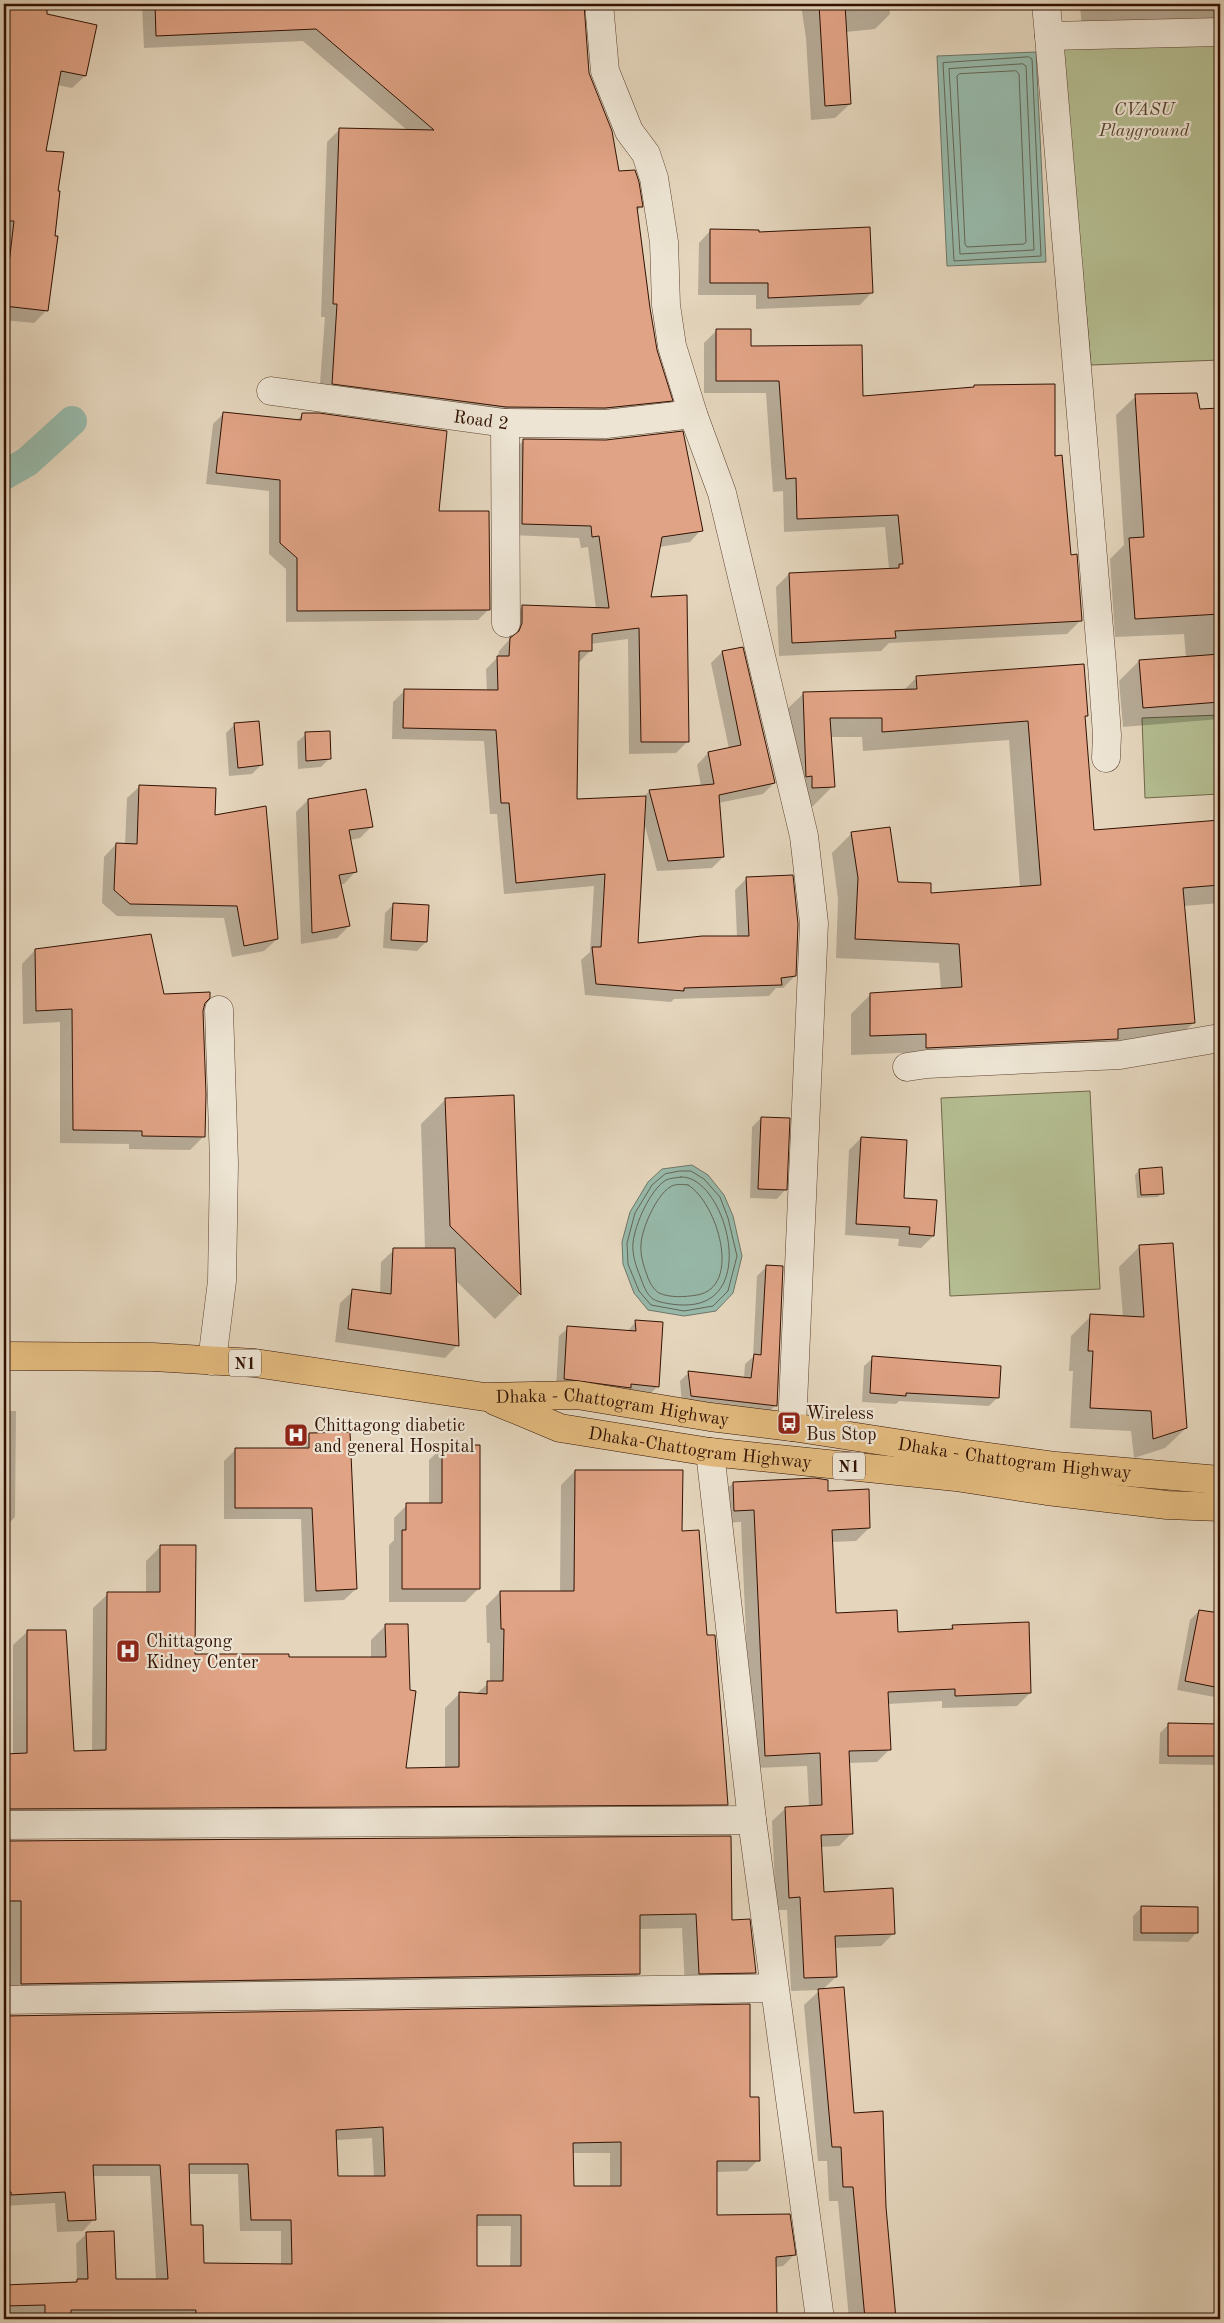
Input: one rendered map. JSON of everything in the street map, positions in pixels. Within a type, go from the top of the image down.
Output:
[{"type":"highway","name":"Dhaka - Chattogram Highway","points":[[4,1356],[153,1357],[212,1361],[255,1364],[485,1397],[577,1395],[710,1417],[792,1427],[1056,1466],[1220,1480]]},
{"type":"highway","name":"Dhaka-Chattogram Highway","points":[[485,1397],[560,1428],[710,1452],[956,1477],[1047,1491],[1167,1505],[1220,1507]]},
{"type":"street","points":[[599,4],[605,71],[629,131],[646,154],[654,178],[664,242],[666,305],[672,346],[693,414],[722,493],[804,836],[814,923],[792,1427]]},
{"type":"street","points":[[1046,4],[1102,664],[1107,735],[1106,758]]},
{"type":"street","points":[[1049,36],[1220,32]]},
{"type":"street","name":"Road 2","points":[[270,392],[505,423],[606,424],[693,414]]},
{"type":"street","points":[[505,423],[506,623]]},
{"type":"street","points":[[212,1361],[222,1281],[224,1163],[219,1010]]},
{"type":"street","points":[[907,1067],[927,1064],[1120,1054],[1220,1038]]},
{"type":"street","points":[[710,1452],[752,1820],[820,2319]]},
{"type":"street","points":[[4,1825],[752,1820]]},
{"type":"street","points":[[4,2000],[774,1988]]},
{"type":"green space","name":"CVASU Playground","points":[[1220,40],[1220,360],[1091,365],[1062,47]]},
{"type":"green space","points":[[1220,715],[1220,794],[1145,798],[1142,718]]},
{"type":"green space","points":[[1090,1091],[1100,1289],[950,1296],[941,1098]]},
{"type":"water","points":[[1036,52],[1046,262],[947,266],[937,56]]},
{"type":"water","points":[[692,1165],[708,1175],[724,1195],[733,1216],[742,1256],[733,1293],[716,1311],[684,1316],[648,1310],[634,1293],[623,1264],[622,1242],[630,1212],[648,1182],[662,1169]]},
{"type":"building","points":[[4,4],[47,9],[47,14],[97,25],[86,76],[61,71],[46,151],[64,152],[58,191],[60,191],[55,236],[58,236],[48,311],[4,306],[14,221],[9,221],[9,216],[4,216]]},
{"type":"building","points":[[155,4],[584,4],[589,73],[612,131],[619,171],[635,170],[639,182],[643,207],[637,207],[650,308],[657,350],[673,401],[605,408],[506,407],[332,384],[337,304],[333,304],[339,128],[434,130],[316,29],[156,36]]},
{"type":"building","points":[[819,4],[845,4],[851,104],[825,106]]},
{"type":"building","points":[[870,227],[873,293],[768,298],[768,283],[710,283],[710,229],[759,230],[759,232]]},
{"type":"building","points":[[716,329],[751,329],[751,346],[862,345],[863,396],[974,387],[974,385],[1055,384],[1055,456],[1062,455],[1071,555],[1077,554],[1082,621],[895,631],[896,638],[792,643],[789,573],[899,568],[899,564],[903,564],[898,515],[797,519],[796,478],[786,479],[779,381],[716,381]]},
{"type":"building","points":[[1197,393],[1200,409],[1220,408],[1220,614],[1135,619],[1129,538],[1144,537],[1135,394]]},
{"type":"building","points":[[223,412],[301,420],[302,413],[319,413],[447,431],[439,511],[489,511],[490,610],[297,611],[297,558],[280,543],[280,480],[216,473]]},
{"type":"building","points":[[683,431],[703,531],[662,537],[651,597],[687,595],[689,742],[641,742],[639,628],[592,634],[592,651],[579,651],[577,799],[646,796],[638,943],[702,936],[749,936],[746,877],[793,875],[798,924],[796,976],[781,978],[782,985],[684,988],[684,991],[596,984],[592,947],[601,947],[605,874],[516,883],[509,803],[501,803],[496,730],[403,728],[404,689],[498,690],[497,656],[509,656],[510,638],[519,631],[522,623],[522,605],[609,608],[599,536],[592,537],[591,526],[522,524],[523,439],[606,440]]},
{"type":"building","points":[[743,647],[775,783],[719,795],[724,857],[668,861],[649,790],[714,784],[708,752],[741,745],[722,651]]},
{"type":"building","points":[[1220,654],[1220,702],[1143,708],[1139,660]]},
{"type":"building","points":[[1084,664],[1088,716],[1085,716],[1094,830],[1220,820],[1220,885],[1183,888],[1195,1023],[1118,1029],[1118,1039],[926,1048],[926,1034],[870,1036],[870,993],[962,987],[959,944],[855,939],[858,878],[851,832],[890,827],[898,882],[931,883],[931,893],[1041,885],[1028,721],[882,732],[882,718],[830,718],[835,787],[812,788],[812,776],[806,777],[803,692],[917,689],[916,676]]},
{"type":"building","points":[[259,721],[263,765],[238,768],[234,723]]},
{"type":"building","points":[[330,731],[331,759],[306,761],[305,732]]},
{"type":"building","points":[[139,785],[216,788],[215,815],[266,806],[278,939],[244,946],[237,906],[130,904],[114,890],[116,843],[137,844]]},
{"type":"building","points":[[366,789],[373,827],[349,830],[357,872],[339,875],[350,926],[312,933],[308,799]]},
{"type":"building","points":[[393,903],[429,905],[427,942],[391,940]]},
{"type":"building","points":[[151,934],[164,994],[210,992],[210,998],[205,1003],[203,1011],[206,1094],[205,1137],[142,1136],[142,1131],[73,1130],[72,1009],[36,1011],[35,949]]},
{"type":"building","points":[[514,1095],[521,1295],[450,1226],[445,1098]]},
{"type":"building","points":[[761,1117],[790,1118],[787,1190],[758,1189]]},
{"type":"building","points":[[861,1137],[907,1140],[904,1198],[937,1200],[934,1236],[909,1234],[910,1227],[856,1224]]},
{"type":"building","points":[[1162,1167],[1164,1194],[1141,1195],[1139,1169]]},
{"type":"building","points":[[1173,1243],[1187,1428],[1153,1439],[1151,1411],[1090,1408],[1093,1351],[1088,1351],[1090,1314],[1144,1317],[1139,1245]]},
{"type":"building","points":[[393,1248],[455,1248],[459,1346],[348,1329],[352,1289],[391,1294]]},
{"type":"building","points":[[766,1265],[783,1266],[777,1406],[691,1396],[688,1371],[751,1378],[754,1354],[761,1355]]},
{"type":"building","points":[[635,1320],[663,1322],[659,1387],[631,1384],[631,1388],[564,1379],[567,1326],[636,1331]]},
{"type":"building","points":[[872,1356],[1001,1366],[999,1398],[906,1393],[906,1396],[870,1393]]},
{"type":"building","points":[[350,1432],[357,1589],[316,1591],[312,1508],[235,1508],[235,1448],[309,1448],[309,1433]]},
{"type":"building","points":[[442,1445],[480,1445],[480,1589],[402,1589],[402,1530],[406,1530],[406,1503],[442,1503]]},
{"type":"building","points":[[575,1470],[683,1470],[682,1531],[699,1530],[707,1635],[715,1635],[728,1805],[4,1809],[4,1754],[27,1753],[27,1630],[66,1630],[74,1751],[106,1750],[107,1592],[160,1592],[160,1545],[196,1545],[195,1654],[289,1654],[289,1657],[386,1657],[385,1624],[408,1624],[410,1690],[416,1691],[406,1768],[459,1767],[459,1692],[487,1694],[487,1681],[503,1681],[504,1629],[501,1629],[500,1591],[574,1591]]},
{"type":"building","points":[[815,1478],[828,1480],[828,1491],[869,1489],[870,1528],[832,1530],[836,1613],[897,1610],[898,1632],[953,1629],[952,1625],[1029,1622],[1031,1693],[955,1696],[955,1689],[888,1692],[891,1750],[849,1751],[853,1834],[821,1835],[824,1892],[893,1888],[895,1934],[835,1936],[837,1977],[804,1978],[800,1897],[789,1898],[785,1807],[822,1805],[820,1753],[765,1756],[754,1510],[734,1511],[733,1482]]},
{"type":"building","points":[[1199,1610],[1220,1613],[1220,1688],[1185,1681]]},
{"type":"building","points":[[1168,1723],[1220,1724],[1220,1756],[1168,1756]]},
{"type":"building","points":[[731,1836],[732,1920],[750,1919],[756,1973],[699,1974],[696,1914],[640,1915],[640,1974],[21,1984],[21,1901],[4,1901],[4,1841]]},
{"type":"building","points":[[1141,1906],[1198,1907],[1198,1933],[1141,1933]]},
{"type":"building","points":[[844,1987],[854,2113],[883,2111],[886,2207],[896,2319],[865,2319],[853,2187],[843,2187],[841,2147],[832,2147],[818,1989]]},
{"type":"building","points":[[750,2004],[750,2097],[759,2097],[760,2161],[717,2161],[717,2215],[790,2214],[796,2255],[776,2257],[777,2319],[195,2319],[196,2310],[71,2310],[71,2315],[45,2315],[45,2305],[4,2306],[4,2285],[77,2282],[77,2279],[88,2279],[86,2232],[114,2231],[116,2279],[168,2279],[160,2165],[93,2165],[96,2220],[68,2221],[65,2192],[11,2195],[11,2192],[8,2192],[7,2090],[4,2090],[4,2016]],"holes":[[[383,2127],[385,2176],[338,2176],[336,2130]],[[621,2142],[621,2186],[574,2186],[573,2143]],[[189,2164],[248,2164],[251,2220],[291,2220],[292,2264],[204,2263],[203,2225],[191,2225]],[[477,2215],[521,2215],[521,2266],[477,2266]]]},
{"type":"waterway","points":[[4,475],[27,462],[72,421]]},
{"type":"place","name":"Wireless Bus Stop","points":[[789,1423]]},
{"type":"place","name":"Chittagong diabetic and general Hospital","points":[[296,1435]]},
{"type":"place","name":"Chittagong Kidney Center","points":[[128,1651]]}]
